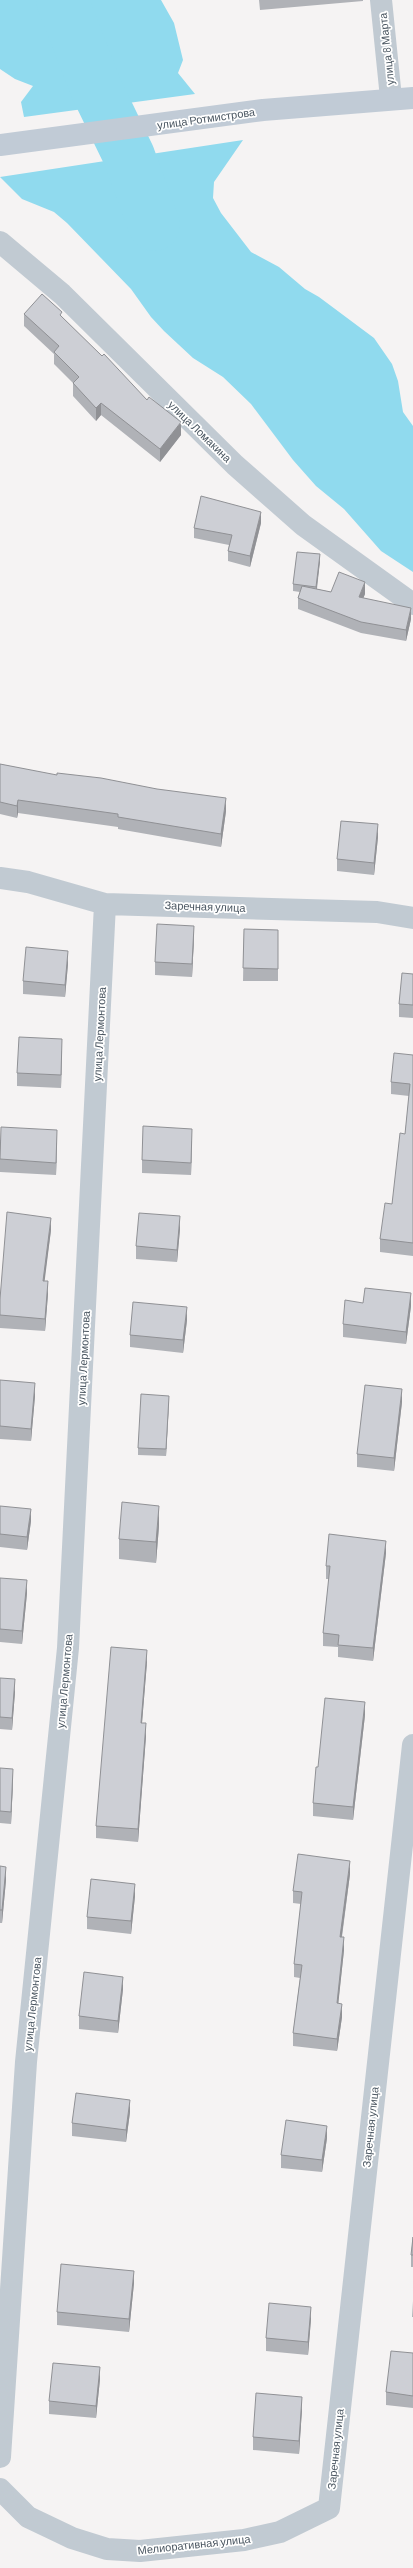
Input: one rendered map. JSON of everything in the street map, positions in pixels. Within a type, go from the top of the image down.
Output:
[{"type":"street","name":"улица 8 Марта","points":[[381,0],[391,98]]},
{"type":"street","name":"улица Ротмистрова","points":[[0,145],[264,110],[391,98],[413,98]]},
{"type":"street","name":"улица Ломакина","points":[[0,242],[62,294],[234,465],[303,525],[413,604]]},
{"type":"street","name":"Заречная улица","points":[[0,878],[28,882],[105,904],[377,912],[413,918]]},
{"type":"street","name":"улица Лермонтова","points":[[0,2457],[26,2062],[68,1648],[105,904]]},
{"type":"street","name":"Заречная улица","points":[[329,2508],[413,1745]]},
{"type":"street","name":"Мелиоративная улица","points":[[0,2489],[28,2517],[72,2538],[107,2549],[140,2551],[244,2540],[280,2532],[329,2508]]},
{"type":"water","points":[[0,0],[161,0],[174,23],[183,60],[178,73],[195,94],[24,117],[21,102],[33,86],[15,79],[0,69]]},
{"type":"water","points":[[243,140],[214,182],[213,198],[221,213],[251,252],[279,267],[305,289],[319,297],[374,338],[392,364],[398,381],[403,412],[413,426],[413,572],[381,551],[344,509],[316,486],[293,460],[251,404],[223,377],[193,358],[164,331],[151,317],[131,289],[67,223],[54,212],[22,199],[0,177]]},
{"type":"building","points":[[42,294],[62,312],[60,315],[102,356],[104,354],[147,400],[149,397],[181,422],[160,449],[101,403],[96,408],[73,383],[79,377],[54,352],[59,346],[24,314]]},
{"type":"building","points":[[201,496],[261,512],[250,556],[228,551],[232,535],[194,528]]},
{"type":"building","points":[[297,552],[320,554],[316,587],[293,584]]},
{"type":"building","points":[[339,572],[365,582],[359,597],[411,608],[406,630],[361,622],[298,598],[302,586],[331,592]]},
{"type":"building","points":[[0,764],[57,775],[57,773],[101,778],[157,789],[226,798],[221,834],[118,817],[118,814],[18,800],[17,806],[0,802]]},
{"type":"building","points":[[341,821],[378,824],[374,863],[337,859]]},
{"type":"building","points":[[157,924],[194,926],[192,964],[155,962]]},
{"type":"building","points":[[244,929],[278,930],[278,969],[243,968]]},
{"type":"building","points":[[26,947],[68,951],[65,985],[23,981]]},
{"type":"building","points":[[402,973],[413,974],[413,1005],[399,1004]]},
{"type":"building","points":[[19,1037],[62,1039],[61,1075],[17,1073]]},
{"type":"building","points":[[394,1053],[413,1055],[413,1243],[380,1239],[385,1203],[392,1204],[400,1133],[405,1134],[410,1084],[391,1082]]},
{"type":"building","points":[[143,1126],[192,1129],[191,1163],[142,1160]]},
{"type":"building","points":[[1,1127],[57,1130],[56,1163],[0,1159]]},
{"type":"building","points":[[7,1212],[51,1218],[43,1281],[48,1281],[45,1319],[0,1315]]},
{"type":"building","points":[[139,1213],[180,1216],[177,1250],[136,1246]]},
{"type":"building","points":[[365,1288],[411,1293],[406,1332],[343,1324],[345,1300],[363,1303]]},
{"type":"building","points":[[133,1302],[187,1307],[183,1340],[130,1335]]},
{"type":"building","points":[[0,1380],[35,1383],[31,1429],[0,1426]]},
{"type":"building","points":[[365,1385],[402,1389],[394,1458],[357,1454]]},
{"type":"building","points":[[141,1394],[169,1396],[166,1449],[138,1448]]},
{"type":"building","points":[[122,1502],[159,1506],[156,1542],[119,1539]]},
{"type":"building","points":[[0,1506],[31,1509],[27,1537],[0,1534]]},
{"type":"building","points":[[329,1534],[386,1541],[373,1648],[338,1645],[339,1635],[323,1633],[330,1566],[326,1566]]},
{"type":"building","points":[[0,1578],[27,1580],[22,1631],[0,1629]]},
{"type":"building","points":[[111,1647],[147,1650],[141,1723],[146,1723],[138,1829],[96,1826]]},
{"type":"building","points":[[0,1678],[15,1679],[12,1718],[0,1717]]},
{"type":"building","points":[[325,1698],[365,1702],[353,1807],[313,1803]]},
{"type":"building","points":[[0,1768],[13,1769],[11,1812],[0,1811]]},
{"type":"building","points":[[298,1854],[350,1861],[340,1937],[344,1937],[337,2003],[342,2004],[337,2039],[293,2033],[302,1965],[294,1964],[302,1892],[293,1891]]},
{"type":"building","points":[[0,1866],[6,1867],[2,1910],[0,1910]]},
{"type":"building","points":[[91,1879],[135,1884],[131,1921],[87,1917]]},
{"type":"building","points":[[84,1972],[123,1977],[118,2021],[79,2016]]},
{"type":"building","points":[[76,2093],[130,2100],[126,2130],[72,2123]]},
{"type":"building","points":[[286,2120],[327,2126],[322,2160],[281,2155]]},
{"type":"building","points":[[413,2237],[413,2255],[411,2255]]},
{"type":"building","points":[[61,2264],[134,2271],[129,2319],[57,2312]]},
{"type":"building","points":[[269,2303],[311,2307],[308,2342],[266,2338]]},
{"type":"building","points":[[391,2351],[413,2353],[413,2396],[386,2392]]},
{"type":"building","points":[[53,2363],[100,2367],[96,2406],[49,2401]]},
{"type":"building","points":[[256,2393],[302,2397],[299,2441],[253,2437]]},
{"type":"waterway","points":[[62,0],[96,88],[129,156],[154,225]]}]
